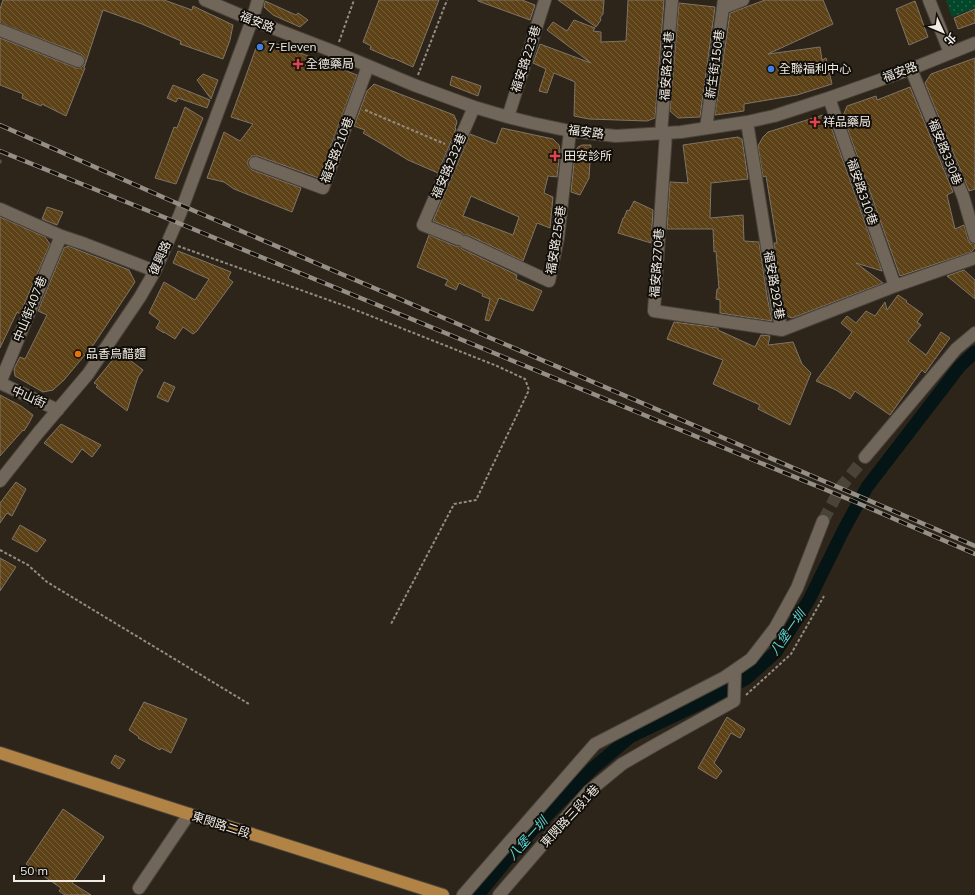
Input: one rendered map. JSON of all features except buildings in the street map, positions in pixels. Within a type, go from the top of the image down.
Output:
[{"type":"main road","name":"東閔路二段","points":[[0,753],[443,895]]},
{"type":"street","name":"福安路","points":[[205,0],[414,85],[474,107],[508,117],[570,131],[616,136],[681,132],[747,122],[774,116],[910,69],[975,43]]},
{"type":"street","name":"復興路","points":[[0,481],[88,374],[140,297],[155,271],[180,214],[252,20],[258,0]]},
{"type":"street","name":"福安路223巷","points":[[508,117],[544,0]]},
{"type":"street","name":"福安路261巷","points":[[664,133],[672,0]]},
{"type":"street","points":[[723,4],[743,0]]},
{"type":"street","points":[[930,0],[950,53]]},
{"type":"street","name":"新生街150巷","points":[[706,128],[723,4]]},
{"type":"street","points":[[0,30],[78,60]]},
{"type":"street","name":"福安路210巷","points":[[255,163],[323,188],[368,66]]},
{"type":"street","name":"福安路330巷","points":[[910,69],[963,196],[975,237]]},
{"type":"street","name":"福安路310巷","points":[[829,98],[895,286]]},
{"type":"street","name":"福安路232巷","points":[[423,224],[474,107]]},
{"type":"street","name":"福安路292巷","points":[[747,122],[782,330],[895,286],[975,258]]},
{"type":"street","name":"福安路256巷","points":[[423,224],[549,281],[558,238],[570,131]]},
{"type":"street","name":"福安路270巷","points":[[664,133],[654,311],[782,330]]},
{"type":"street","points":[[0,209],[61,236],[155,271]]},
{"type":"street","name":"中山街407巷","points":[[0,383],[61,236]]},
{"type":"street","points":[[865,457],[956,349],[975,333]]},
{"type":"street","name":"中山街","points":[[0,383],[58,410]]},
{"type":"street","points":[[463,895],[595,744],[726,677],[751,659],[775,628],[797,588],[823,521]]},
{"type":"street","points":[[734,701],[735,671]]},
{"type":"street","name":"東閔路三段1巷","points":[[499,895],[588,792],[622,764],[734,701]]},
{"type":"street","points":[[139,888],[189,814]]},
{"type":"path","points":[[335,52],[354,0]]},
{"type":"path","points":[[414,85],[447,0]]},
{"type":"path","points":[[354,105],[456,149]]},
{"type":"path","points":[[167,242],[348,307],[497,366],[525,379],[529,390],[476,500],[454,504],[391,624]]},
{"type":"path","points":[[0,550],[28,565],[47,582],[248,704]]},
{"type":"path","points":[[734,701],[746,695],[791,654],[824,596]]},
{"type":"green space","points":[[946,0],[975,0],[975,8],[952,17]]},
{"type":"waterway","name":"八堡一圳","points":[[478,895],[523,840],[592,769],[630,737],[699,704],[747,678],[776,652],[809,600],[843,531],[867,487],[960,366],[975,352]]},
{"type":"tunnel","points":[[823,521],[841,487],[865,457]]},
{"type":"railway","points":[[0,125],[183,206],[975,546]]},
{"type":"railway","points":[[0,151],[853,501],[975,554]]},
{"type":"place","name":"7-Eleven","points":[[260,47]]},
{"type":"place","name":"全德藥局","points":[[298,64]]},
{"type":"place","name":"全聯福利中心","points":[[771,69]]},
{"type":"place","name":"祥品藥局","points":[[815,122]]},
{"type":"place","name":"田安診所","points":[[555,156]]},
{"type":"place","name":"品香烏醋麵","points":[[78,354]]}]
